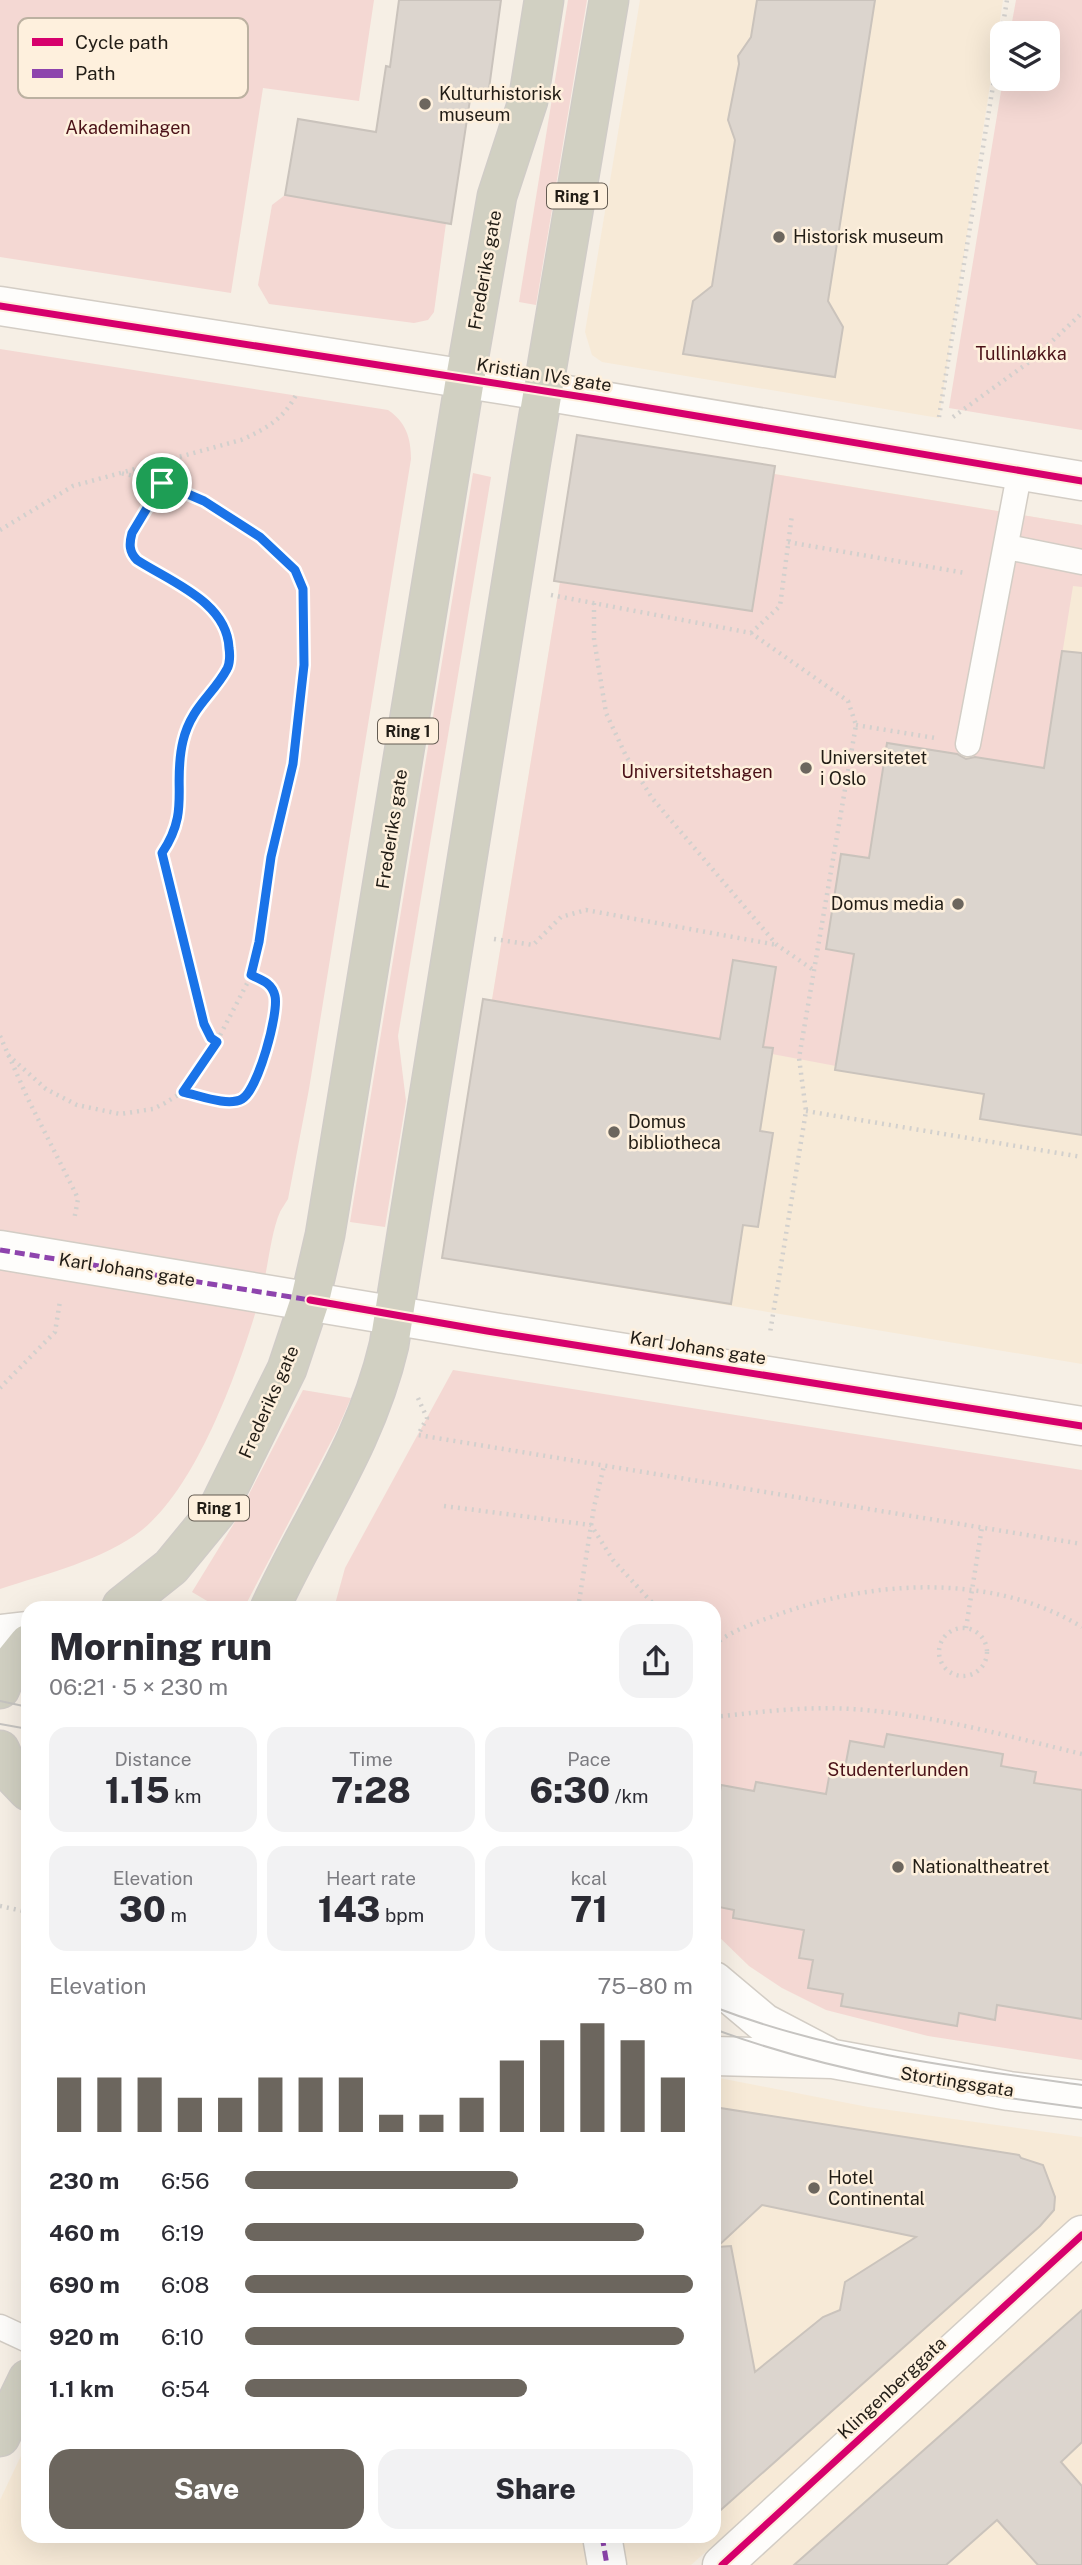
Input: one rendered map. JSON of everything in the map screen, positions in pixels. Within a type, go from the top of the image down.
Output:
[{"type":"highway","name":"Frederiks gate","points":[[131,1601],[194,1543],[217,1511],[281,1385],[310,1300],[325,1235],[497,196],[528,101],[544,0]]},
{"type":"highway","name":"Ring 1","points":[[274,1601],[362,1432],[380,1384],[395,1315],[426,1106],[542,391],[609,0]]},
{"type":"highway","points":[[0,1689],[8,1670],[21,1653]]},
{"type":"highway","points":[[0,2437],[21,2394]]},
{"type":"street","name":"Kristian IVs gate","points":[[0,306],[542,391],[1082,481]]},
{"type":"street","name":"Karl Johans gate","points":[[0,1250],[1082,1426]]},
{"type":"street","points":[[0,1634],[21,1632]]},
{"type":"street","name":"Stortingsgata","points":[[721,1987],[764,2023],[833,2059]]},
{"type":"street","name":"Stortingsgata","points":[[721,2056],[833,2059],[997,2089],[1082,2100]]},
{"type":"street","name":"Klingenberggata","points":[[722,2565],[1082,2235]]},
{"type":"street","points":[[603,2543],[607,2565]]},
{"type":"lane","points":[[968,744],[1020,470]]},
{"type":"lane","points":[[1007,547],[1082,562]]},
{"type":"lane","points":[[0,2327],[21,2337]]},
{"type":"path","points":[[939,418],[1007,0]]},
{"type":"path","points":[[950,419],[1032,360],[1082,313]]},
{"type":"path","points":[[0,530],[73,486],[241,440],[281,418],[296,396]]},
{"type":"path","points":[[8,1055],[46,1089],[77,1105],[120,1114],[153,1109],[183,1092],[217,1042],[251,975],[259,942],[271,857],[293,764],[304,665],[303,589],[295,570],[260,537],[204,501],[162,483],[120,473]]},
{"type":"path","points":[[162,483],[132,533],[129,542],[131,550],[137,560],[211,608],[223,622],[229,639],[228,668],[198,707],[184,736],[180,751],[179,819],[162,853],[204,1024],[211,1038],[217,1042]]},
{"type":"path","points":[[751,633],[780,606],[792,515]]},
{"type":"path","points":[[788,542],[1000,579]]},
{"type":"path","points":[[540,593],[751,633],[848,701],[856,724],[799,1058],[806,1111],[770,1334]]},
{"type":"path","points":[[594,603],[594,639],[606,713],[626,756],[652,797],[778,945],[813,969]]},
{"type":"path","points":[[856,724],[892,731]]},
{"type":"path","points":[[500,941],[533,945],[561,917],[586,910],[778,945]]},
{"type":"path","points":[[183,1092],[236,1101],[249,1092],[273,1022],[275,1006],[272,988],[251,975]]},
{"type":"path","points":[[0,1036],[75,1192]]},
{"type":"path","points":[[806,1111],[1082,1157]]},
{"type":"path","points":[[0,1388],[55,1332]]},
{"type":"path","points":[[414,1391],[427,1418],[418,1435],[1082,1544]]},
{"type":"path","points":[[579,1601],[604,1466]]},
{"type":"path","points":[[444,1506],[591,1525]]},
{"type":"path","points":[[591,1525],[613,1560],[651,1601]]},
{"type":"path","points":[[966,1628],[982,1527]]},
{"type":"path","points":[[721,1639],[817,1601],[856,1592],[912,1587],[970,1590],[1023,1600],[1082,1627]]},
{"type":"path","points":[[966,1628],[973,1629],[984,1640],[987,1655],[985,1662],[974,1674],[958,1676],[944,1668],[938,1652],[943,1636],[950,1631],[966,1628]]},
{"type":"path","points":[[721,1716],[791,1708],[853,1709],[952,1723],[1082,1754]]},
{"type":"path","points":[[0,1906],[21,1910]]},
{"type":"shaded area","name":"Historisk museum","points":[[640,0],[1003,0],[1000,21],[990,21],[990,85],[939,418],[602,362],[592,355],[585,332]]},
{"type":"shaded area","name":"Universitetet i Oslo","points":[[577,435],[775,466],[775,474],[1082,525],[1082,1364],[442,1258],[483,999],[492,1000],[560,583],[554,581]]},
{"type":"shaded area","points":[[721,2078],[868,2107],[1082,2137],[1082,2218],[721,2538]]},
{"type":"shaded area","points":[[1082,2235],[1082,2565],[722,2565]]},
{"type":"shaded area","points":[[21,2456],[21,2543],[716,2543],[691,2565],[0,2565],[0,2500]]},
{"type":"green space","name":"Akademihagen","points":[[0,0],[374,0],[359,101],[263,88],[231,293],[0,257]]},
{"type":"green space","points":[[568,0],[587,0],[536,305],[519,302]]},
{"type":"green space","name":"Tullinløkka","points":[[1016,0],[1082,0],[1082,430],[949,408],[1001,91],[1060,91],[1060,21],[1012,21]]},
{"type":"green space","points":[[285,195],[446,223],[434,312],[428,320],[414,323],[269,304],[258,285],[272,205]]},
{"type":"green space","points":[[0,349],[388,410],[406,431],[411,459],[309,1089],[288,1199],[277,1220],[262,1290],[231,1384],[200,1452],[182,1483],[163,1510],[142,1530],[127,1541],[92,1558],[0,1589]]},
{"type":"green space","points":[[473,473],[491,477],[398,1036],[406,1101],[385,1227],[350,1222]]},
{"type":"green space","name":"Universitetshagen","points":[[774,474],[1082,525],[1082,587],[1073,586],[1044,768],[887,743],[869,858],[841,855],[826,949],[854,953],[836,1066],[772,1054],[773,1048],[763,1047],[775,967],[733,960],[720,1039],[492,1000],[560,582],[752,611]]},
{"type":"green space","name":"Studenterlunden","points":[[453,1370],[1082,1470],[1082,2060],[928,2036],[826,2010],[782,1988],[749,1966],[721,1939],[721,1601],[336,1601],[345,1568]]},
{"type":"green space","points":[[303,1390],[351,1398],[248,1601],[207,1601],[192,1592],[233,1525]]},
{"type":"building","name":"Kulturhistorisk museum","points":[[399,0],[501,0],[488,96],[471,93],[451,224],[285,195],[298,119],[376,132],[386,66],[390,67]]},
{"type":"building","name":"Historisk museum","points":[[757,0],[875,0],[828,301],[843,327],[835,377],[683,354],[693,301],[712,286],[735,140],[728,120],[739,64],[738,56],[751,37]]},
{"type":"building","points":[[577,435],[775,466],[752,611],[554,581]]},
{"type":"building","name":"Domus media","points":[[1062,651],[1082,653],[1082,1135],[980,1119],[984,1094],[835,1070],[854,954],[826,949],[841,854],[869,858],[887,743],[957,754],[966,759],[975,757],[1044,768]]},
{"type":"building","name":"Domus bibliotheca","points":[[733,960],[776,967],[763,1047],[773,1048],[760,1131],[773,1133],[758,1227],[743,1225],[731,1304],[442,1258],[483,999],[720,1039]]},
{"type":"building","name":"Nationaltheatret","points":[[887,1734],[1003,1754],[1001,1766],[1036,1772],[1034,1783],[1082,1790],[1082,2019],[997,2005],[995,2020],[959,2013],[957,2026],[841,2006],[843,1994],[808,1988],[813,1960],[799,1958],[804,1930],[733,1918],[734,1910],[721,1907],[721,1785],[754,1791],[756,1782],[826,1794],[831,1766],[845,1768],[850,1741],[884,1747]]},
{"type":"building","points":[[721,2108],[1019,2155],[1043,2165],[1055,2197],[1054,2210],[1040,2226],[721,2510],[721,2247],[731,2246],[755,2372],[823,2317],[840,2310],[845,2282],[916,2237],[762,2205],[721,2243]]},
{"type":"building","points":[[1082,2310],[1082,2442],[1061,2462],[1082,2486],[1082,2565],[1038,2565],[997,2520],[946,2565],[794,2565]]},
{"type":"tram line","points":[[0,1701],[21,1706]]},
{"type":"tram line","points":[[0,1724],[21,1728]]},
{"type":"tram line","points":[[721,2010],[758,2023],[849,2047],[942,2065],[1082,2085]]},
{"type":"tram line","points":[[721,2031],[804,2058],[896,2079],[1082,2108]]},
{"type":"marked path","points":[[0,1250],[310,1300]]},
{"type":"marked path","points":[[603,2543],[607,2565]]},
{"type":"cycle path","points":[[0,306],[596,399],[1082,481]]},
{"type":"cycle path","points":[[310,1300],[1082,1426]]},
{"type":"cycle path","points":[[722,2565],[1082,2235]]},
{"type":"place","name":"Kulturhistorisk museum","points":[[425,104]]},
{"type":"place","name":"Historisk museum","points":[[779,237]]},
{"type":"place","name":"Universitetet i Oslo","points":[[806,768]]},
{"type":"place","name":"Domus media","points":[[958,904]]},
{"type":"place","name":"Domus bibliotheca","points":[[614,1132]]},
{"type":"place","name":"Nationaltheatret","points":[[898,1867]]},
{"type":"place","name":"Hotel Continental","points":[[814,2188]]},
{"type":"route","points":[[162,483],[204,501],[260,537],[279,552],[295,570],[303,589],[304,665],[293,764],[271,857],[259,942],[251,975],[272,988],[275,996],[273,1022],[255,1082],[246,1097],[236,1101],[183,1092],[196,1077],[217,1042],[211,1038],[204,1024],[162,853],[179,819],[180,751],[184,736],[198,707],[228,668],[230,652],[223,622],[211,608],[137,560],[131,550],[129,542],[132,533],[162,483]]}]
